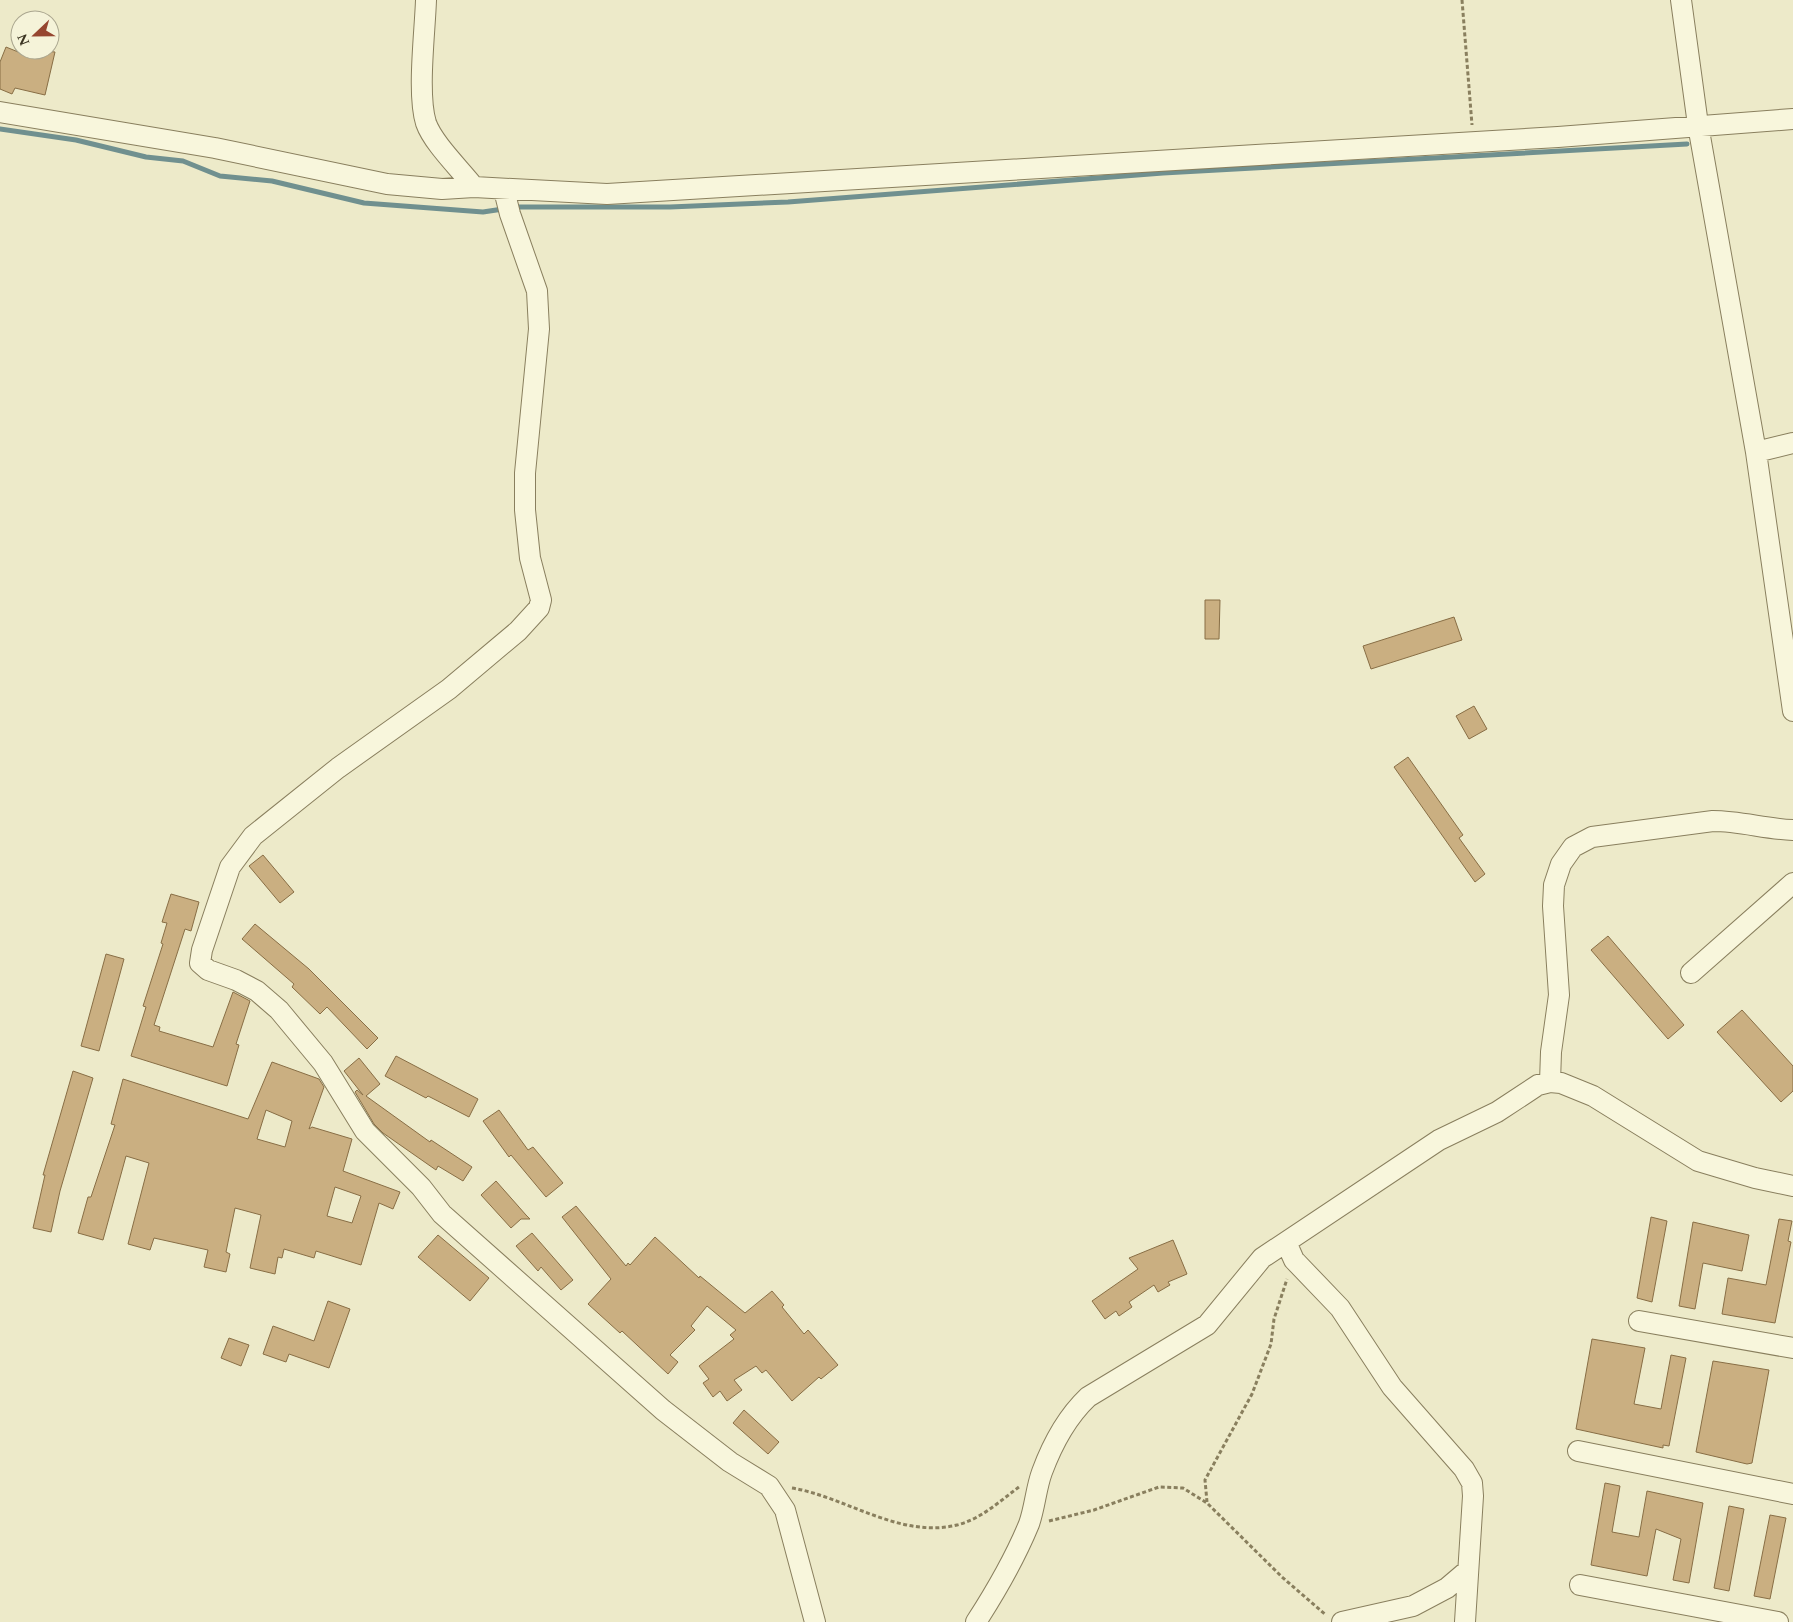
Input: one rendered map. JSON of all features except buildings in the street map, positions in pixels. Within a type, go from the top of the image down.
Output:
[{"type":"street","points":[[426,0],[422,94],[426,123],[432,134],[474,187]]},
{"type":"street","points":[[1681,0],[1698,125],[1756,452],[1793,711]]},
{"type":"street","points":[[0,112],[205,146],[387,184],[442,189],[474,187],[607,194],[1558,137],[1793,119]]},
{"type":"street","points":[[504,190],[510,214],[537,291],[540,329],[525,473],[525,510],[530,558],[541,600],[539,608],[518,631],[449,690],[338,768],[253,836],[230,867],[202,950],[200,963],[208,970],[236,980],[257,991],[279,1010],[323,1063],[365,1132],[421,1187],[442,1214],[663,1410],[730,1462],[769,1486],[785,1510],[815,1622]]},
{"type":"street","points":[[1756,452],[1793,443]]},
{"type":"street","points":[[1550,1082],[1551,1052],[1559,996],[1553,906],[1554,885],[1561,864],[1573,847],[1592,837],[1713,821],[1793,830]]},
{"type":"street","points":[[1691,974],[1793,883]]},
{"type":"street","points":[[976,1622],[1011,1561],[1026,1530],[1042,1472],[1067,1423],[1076,1409],[1088,1397],[1207,1326],[1262,1258],[1290,1251],[1439,1140],[1496,1112],[1538,1085],[1550,1082],[1561,1083],[1593,1096],[1698,1161],[1755,1178],[1793,1186]]},
{"type":"street","points":[[1290,1251],[1340,1308],[1392,1387],[1472,1483],[1473,1496],[1465,1622]]},
{"type":"street","points":[[1639,1321],[1793,1348]]},
{"type":"street","points":[[1578,1452],[1793,1494]]},
{"type":"street","points":[[1342,1622],[1413,1606],[1447,1588],[1467,1571]]},
{"type":"street","points":[[1580,1585],[1778,1622]]},
{"type":"path","points":[[1462,0],[1474,141]]},
{"type":"path","points":[[1207,1503],[1205,1480],[1255,1386],[1271,1344],[1290,1251]]},
{"type":"path","points":[[769,1486],[810,1491],[876,1516],[912,1524],[943,1526],[957,1525],[980,1515],[1042,1472]]},
{"type":"path","points":[[1026,1530],[1159,1487],[1183,1488],[1207,1503],[1282,1577],[1325,1614],[1330,1622]]},
{"type":"waterway","points":[[0,129],[76,140],[146,157],[183,161],[220,176],[272,181],[364,203],[483,212],[503,209]]},
{"type":"waterway","points":[[514,207],[670,207],[788,202],[1163,173],[1687,144]]}]
